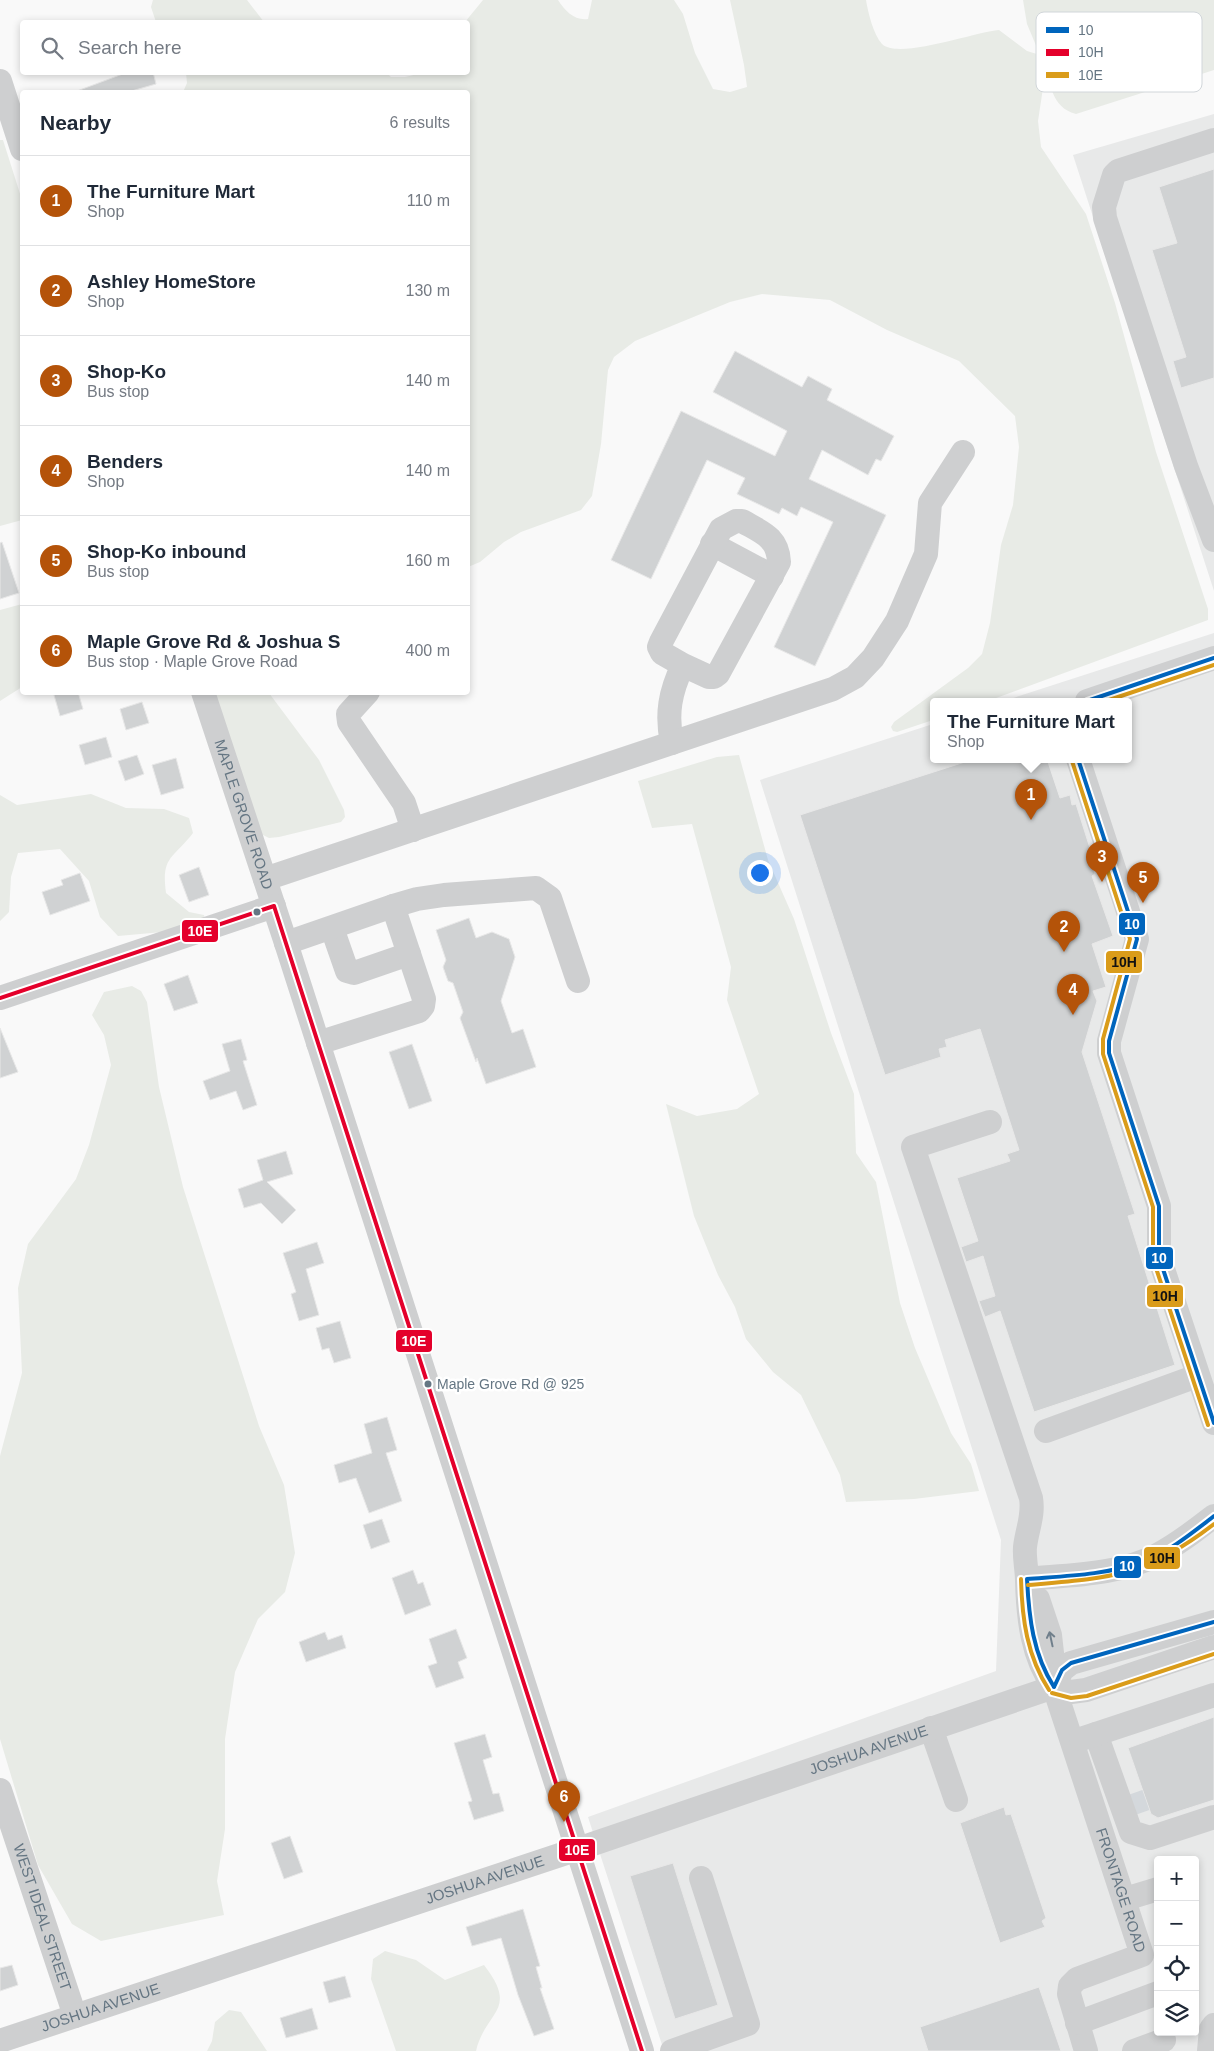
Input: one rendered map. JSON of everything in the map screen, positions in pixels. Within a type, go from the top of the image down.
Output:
[{"type":"street","points":[[0,81],[20,143]]},
{"type":"street","points":[[1214,140],[1118,171],[1114,175],[1104,208],[1105,218],[1186,466],[1214,540]]},
{"type":"street","points":[[265,879],[833,689],[855,677],[873,658],[897,621],[926,554],[930,503],[963,452]]},
{"type":"street","points":[[736,520],[742,521],[773,540],[777,546],[779,562],[772,576],[718,674],[714,677],[709,677],[683,665],[662,653],[659,647],[721,529],[736,520]]},
{"type":"street","points":[[712,544],[772,576]]},
{"type":"street","points":[[1096,698],[1214,658]]},
{"type":"street","points":[[672,743],[668,710],[672,691],[683,665]]},
{"type":"street","name":"MAPLE GROVE ROAD","points":[[204,695],[286,943],[642,2051]]},
{"type":"street","points":[[365,695],[351,708],[348,714],[349,722],[404,803],[413,830]]},
{"type":"street","points":[[1079,763],[1137,939],[1108,1041],[1109,1054],[1159,1206],[1159,1257],[1214,1423]]},
{"type":"street","points":[[286,943],[417,899],[536,888],[550,898],[554,906],[578,980]]},
{"type":"street","points":[[0,998],[274,906]]},
{"type":"street","points":[[318,1043],[420,1010],[423,1006],[424,999],[393,906]]},
{"type":"street","points":[[332,928],[347,971],[354,973],[409,954]]},
{"type":"street","name":"FRONTAGE ROAD","points":[[990,1122],[913,1147],[1030,1498],[1033,1513],[1025,1549],[1028,1610],[1033,1638],[1042,1669],[1054,1687],[1124,1899],[1150,1952],[1077,1979],[1070,1986],[1069,1994],[1086,2051]]},
{"type":"street","points":[[1046,1431],[1197,1376]]},
{"type":"street","points":[[1027,1579],[1099,1571],[1146,1560],[1170,1548],[1214,1516]]},
{"type":"street","points":[[1054,1687],[1062,1670],[1071,1663],[1214,1622]]},
{"type":"street","name":"JOSHUA AVENUE","points":[[0,2041],[578,1849],[1054,1687],[1067,1691],[1081,1691],[1214,1647]]},
{"type":"street","points":[[1072,1742],[1214,1695]]},
{"type":"street","points":[[931,1728],[956,1800]]},
{"type":"street","points":[[1096,1734],[1129,1806],[1150,1838],[1214,1817]]},
{"type":"street","name":"WEST IDEAL STREET","points":[[0,1790],[75,2016]]},
{"type":"street","points":[[672,2051],[748,2024],[701,1878]]},
{"type":"street","points":[[1124,1899],[1154,1890]]},
{"type":"street","points":[[1077,2023],[1154,1994]]},
{"type":"street","points":[[1209,2051],[1211,2029],[1214,2025]]},
{"type":"street","points":[[1134,2051],[1164,2041]]},
{"type":"shaded area","points":[[153,0],[247,0],[262,20],[155,20],[151,7]]},
{"type":"shaded area","points":[[483,0],[558,0],[575,17],[588,19],[592,0],[674,0],[683,14],[695,53],[713,89],[730,92],[747,87],[730,0],[866,0],[876,35],[882,44],[891,48],[920,47],[999,30],[1027,51],[1036,54],[1036,92],[1042,92],[1038,121],[1041,147],[1086,214],[1115,303],[1156,452],[1208,609],[1208,620],[996,698],[930,698],[930,721],[897,732],[893,731],[891,727],[894,722],[968,668],[982,654],[990,623],[1001,545],[1013,505],[1019,447],[1015,416],[959,361],[887,330],[830,300],[762,294],[730,302],[635,341],[614,357],[608,370],[601,444],[592,496],[581,510],[521,532],[504,542],[480,562],[470,566],[470,90],[184,90],[187,83],[186,75],[389,75],[391,77],[405,77],[414,75],[470,75],[470,20],[467,20]]},
{"type":"shaded area","points":[[1023,0],[1214,0],[1214,70],[1202,74],[1202,12],[1036,12],[1036,45],[1027,24]]},
{"type":"shaded area","points":[[1145,92],[1076,114],[1067,111],[1061,106],[1053,93]]},
{"type":"shaded area","points":[[1214,114],[1214,591],[1073,155]]},
{"type":"shaded area","points":[[0,140],[3,140],[20,194],[20,521],[0,526]]},
{"type":"shaded area","points":[[20,605],[20,688],[0,701],[0,610]]},
{"type":"shaded area","points":[[1214,633],[1214,2051],[664,2051],[588,1817],[996,1671],[1001,1540],[760,780],[930,725],[930,763],[1132,763],[1132,698],[1013,698]]},
{"type":"shaded area","points":[[214,695],[270,695],[319,760],[344,810],[345,817],[341,822],[279,837],[269,838],[259,833]]},
{"type":"shaded area","points":[[739,755],[768,860],[794,919],[831,1033],[854,1094],[856,1153],[876,1182],[900,1303],[915,1348],[951,1433],[971,1464],[979,1491],[914,1499],[846,1502],[840,1475],[801,1395],[773,1372],[746,1339],[735,1307],[718,1275],[694,1216],[666,1104],[697,1116],[737,1109],[759,1094],[727,1000],[731,967],[692,824],[652,828],[638,781],[717,757]]},
{"type":"shaded area","points":[[91,794],[126,808],[164,809],[189,818],[193,833],[174,854],[167,865],[165,872],[166,893],[189,912],[204,915],[206,924],[174,931],[118,936],[100,917],[89,881],[60,849],[18,853],[11,877],[9,912],[0,921],[0,795],[17,805]]},
{"type":"shaded area","points":[[132,986],[141,991],[147,1002],[159,1087],[183,1187],[259,1426],[284,1485],[295,1553],[285,1592],[258,1619],[235,1672],[225,1739],[225,1829],[217,1881],[224,1915],[101,1941],[72,1924],[38,1865],[0,1739],[0,1456],[22,1373],[18,1288],[28,1244],[76,1179],[89,1145],[111,1065],[104,1035],[92,1015],[104,992]]},
{"type":"shaded area","points":[[385,1951],[416,1960],[445,1980],[484,1965],[494,1980],[499,1992],[500,2002],[480,2038],[476,2051],[396,2051],[371,1979],[373,1959]]},
{"type":"shaded area","points":[[229,2010],[241,2012],[267,2051],[207,2051],[212,2041],[215,2022]]},
{"type":"building","points":[[120,75],[154,75],[156,84],[135,90],[80,90]]},
{"type":"building","points":[[1214,169],[1214,378],[1181,388],[1173,361],[1186,357],[1152,250],[1177,243],[1159,187]]},
{"type":"building","points":[[735,351],[802,387],[808,376],[832,389],[827,400],[894,436],[881,461],[876,459],[868,475],[822,450],[809,479],[886,515],[815,666],[774,647],[833,522],[801,507],[797,516],[782,508],[779,514],[737,494],[745,478],[707,460],[651,579],[611,560],[681,411],[775,456],[787,431],[713,392]]},
{"type":"building","points":[[2,542],[19,593],[0,599],[0,543]]},
{"type":"building","points":[[54,695],[79,695],[83,709],[60,716]]},
{"type":"building","points":[[142,702],[149,723],[126,730],[120,709]]},
{"type":"building","points":[[106,737],[112,757],[85,765],[79,745]]},
{"type":"building","points":[[137,755],[144,774],[125,781],[118,761]]},
{"type":"building","points":[[176,758],[184,788],[161,795],[152,765]]},
{"type":"building","points":[[962,763],[1048,763],[1060,798],[1070,795],[1072,805],[1076,804],[1095,864],[1092,865],[1095,874],[1092,876],[1113,936],[1092,944],[1106,987],[1093,991],[1097,1001],[1082,1052],[1135,1214],[1128,1216],[1175,1365],[1034,1412],[1000,1311],[985,1317],[979,1301],[995,1296],[983,1256],[966,1262],[961,1247],[978,1241],[957,1178],[1010,1161],[1007,1154],[1019,1150],[980,1029],[945,1040],[947,1047],[939,1049],[941,1057],[885,1075],[800,815]]},
{"type":"building","points":[[199,867],[209,895],[189,902],[179,875]]},
{"type":"building","points":[[80,873],[90,901],[50,915],[42,892],[63,885],[61,880]]},
{"type":"building","points":[[469,918],[476,938],[492,932],[509,939],[515,957],[501,1001],[512,1033],[523,1029],[536,1067],[486,1084],[460,1018],[463,1012],[453,983],[448,981],[443,967],[446,960],[436,930]]},
{"type":"building","points":[[188,975],[198,1003],[174,1011],[164,984]]},
{"type":"building","points":[[0,1028],[18,1072],[0,1078]]},
{"type":"building","points":[[241,1039],[247,1060],[243,1061],[257,1105],[243,1110],[236,1091],[210,1100],[203,1081],[230,1071],[222,1044]]},
{"type":"building","points":[[412,1044],[432,1101],[409,1109],[389,1052]]},
{"type":"building","points":[[286,1151],[293,1174],[267,1182],[296,1210],[282,1224],[261,1203],[244,1208],[238,1189],[263,1180],[257,1160]]},
{"type":"building","points":[[317,1242],[324,1263],[306,1269],[319,1315],[299,1321],[291,1294],[296,1292],[283,1253]]},
{"type":"building","points":[[340,1321],[351,1358],[334,1363],[329,1348],[322,1350],[316,1328]]},
{"type":"building","points":[[387,1417],[397,1450],[386,1453],[402,1501],[369,1513],[356,1478],[339,1483],[334,1465],[372,1453],[364,1424]]},
{"type":"building","points":[[382,1519],[390,1542],[371,1549],[363,1525]]},
{"type":"building","points":[[413,1570],[418,1584],[423,1582],[431,1605],[405,1615],[392,1578]]},
{"type":"building","points":[[456,1629],[467,1658],[458,1662],[464,1678],[436,1688],[428,1666],[437,1663],[429,1639]]},
{"type":"building","points":[[325,1632],[328,1640],[342,1635],[346,1648],[306,1662],[299,1642]]},
{"type":"building","points":[[1214,1717],[1214,1800],[1158,1818],[1151,1814],[1128,1748]]},
{"type":"building","points":[[485,1734],[492,1757],[483,1760],[493,1794],[499,1793],[504,1811],[474,1820],[468,1802],[472,1801],[454,1743]]},
{"type":"building","points":[[1004,1807],[1006,1815],[1011,1814],[1046,1918],[1042,1921],[1045,1927],[1000,1943],[960,1823]]},
{"type":"building","points":[[290,1836],[303,1872],[284,1879],[271,1843]]},
{"type":"building","points":[[673,1863],[718,2005],[675,2019],[630,1876]]},
{"type":"building","points":[[523,1909],[540,1966],[536,1967],[542,1988],[540,1988],[554,2029],[534,2036],[518,1995],[501,1938],[472,1946],[466,1927]]},
{"type":"building","points":[[12,1965],[18,1985],[0,1991],[0,1968]]},
{"type":"building","points":[[345,1976],[351,1997],[329,2003],[323,1982]]},
{"type":"building","points":[[1039,1987],[1061,2051],[928,2051],[920,2027]]},
{"type":"building","points":[[312,2008],[318,2029],[286,2038],[280,2018]]},
{"type":"tunnel","points":[[1131,1794],[1138,1814]]},
{"type":"transit line","name":"10","points":[[1096,698],[1214,658]]},
{"type":"transit line","name":"10H","points":[[1115,698],[1214,665]]},
{"type":"transit line","name":"10H","points":[[1073,763],[1130,939],[1103,1039],[1103,1054],[1153,1207],[1153,1259],[1208,1425]]},
{"type":"transit line","name":"10","points":[[1079,763],[1137,939],[1109,1041],[1109,1053],[1159,1206],[1159,1257],[1214,1423]]},
{"type":"transit line","name":"10E","points":[[0,998],[274,906],[642,2051]]},
{"type":"transit line","name":"10","points":[[1027,1579],[1071,1576],[1114,1570],[1142,1562],[1171,1548],[1214,1516]]},
{"type":"transit line","name":"10H","points":[[1028,1585],[1105,1577],[1126,1572],[1168,1555],[1190,1542],[1214,1524]]},
{"type":"transit line","name":"10H","points":[[1021,1579],[1024,1623],[1027,1637],[1035,1664],[1049,1690]]},
{"type":"transit line","name":"10","points":[[1027,1579],[1033,1635],[1041,1662],[1054,1687]]},
{"type":"transit line","name":"10","points":[[1054,1687],[1062,1670],[1071,1663],[1214,1622]]},
{"type":"transit line","name":"10H","points":[[1052,1693],[1071,1698],[1087,1696],[1214,1654]]},
{"type":"place","name":"The Furniture Mart","points":[[1031,820]]},
{"type":"place","name":"Shop-Ko","points":[[1102,882]]},
{"type":"place","name":"Shop-Ko inbound","points":[[1143,903]]},
{"type":"place","name":"Ashley HomeStore","points":[[1064,952]]},
{"type":"place","name":"Benders","points":[[1073,1015]]},
{"type":"place","name":"Maple Grove Rd @ 925","points":[[428,1384]]},
{"type":"place","name":"Maple Grove Rd & Joshua S","points":[[564,1822]]}]
